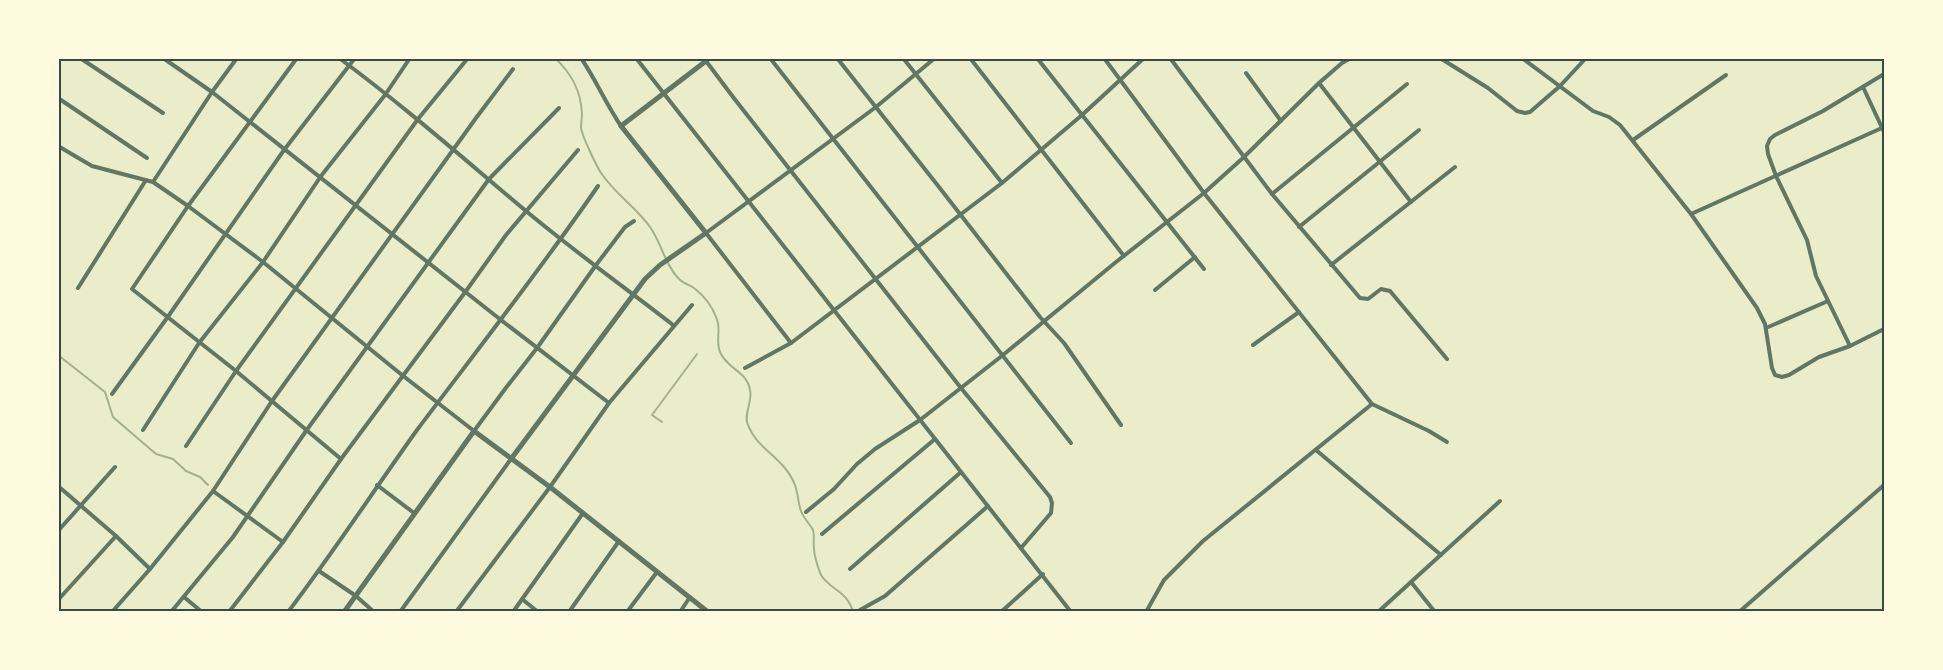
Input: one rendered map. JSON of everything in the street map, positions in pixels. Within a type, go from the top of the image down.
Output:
[{"type":"street","points":[[80,58],[164,113]]},
{"type":"street","points":[[163,58],[212,92],[284,150],[321,176],[609,403]]},
{"type":"street","points":[[153,182],[237,58]]},
{"type":"street","points":[[297,58],[188,206],[132,289],[236,371],[341,459]]},
{"type":"street","points":[[339,58],[418,119],[561,239],[674,325]]},
{"type":"street","points":[[112,394],[168,318],[284,150],[355,58]]},
{"type":"street","points":[[143,430],[200,343],[263,262],[321,176],[385,95],[410,58]]},
{"type":"street","points":[[186,446],[236,371],[418,119],[468,58]]},
{"type":"street","points":[[580,58],[621,126],[791,343]]},
{"type":"street","points":[[636,58],[1043,574],[1069,611]]},
{"type":"street","points":[[771,58],[1071,443]]},
{"type":"street","points":[[837,58],[1043,321],[1064,343],[1121,425]]},
{"type":"street","points":[[903,58],[1002,183]]},
{"type":"street","points":[[400,612],[645,279],[663,263],[876,107],[935,58]]},
{"type":"street","points":[[970,58],[1124,256]]},
{"type":"street","points":[[1037,58],[1204,269]]},
{"type":"street","points":[[1104,58],[1204,193],[1372,404],[1429,430],[1447,442]]},
{"type":"street","points":[[745,368],[791,343],[1002,183],[1082,115],[1144,58]]},
{"type":"street","points":[[1170,58],[1272,194],[1360,298],[1364,300],[1381,289],[1390,291],[1447,359]]},
{"type":"street","points":[[806,512],[834,489],[857,464],[875,449],[920,420],[1168,223],[1244,157],[1319,83],[1351,58]]},
{"type":"street","points":[[1440,58],[1488,88],[1517,111],[1525,114],[1560,86],[1586,58]]},
{"type":"street","points":[[1522,58],[1593,111],[1620,124],[1633,140],[1691,214],[1757,308],[1766,328],[1775,375],[1782,377],[1789,375],[1819,357],[1850,346],[1884,329]]},
{"type":"street","points":[[621,126],[706,59],[961,388],[1050,497],[1052,513],[1021,548]]},
{"type":"street","points":[[112,612],[213,491],[272,401],[513,69]]},
{"type":"street","points":[[1246,73],[1281,121]]},
{"type":"street","points":[[1850,346],[1816,276],[1807,240],[1776,176],[1767,146],[1770,139],[1823,111],[1884,74]]},
{"type":"street","points":[[1633,140],[1726,75]]},
{"type":"street","points":[[1319,83],[1411,202]]},
{"type":"street","points":[[1272,194],[1407,84]]},
{"type":"street","points":[[1691,214],[1884,129],[1863,87]]},
{"type":"street","points":[[58,98],[147,158]]},
{"type":"street","points":[[171,612],[247,516],[489,179],[559,108]]},
{"type":"street","points":[[1299,227],[1419,130]]},
{"type":"street","points":[[58,146],[92,166],[153,182],[188,206],[263,262],[402,375],[550,487],[708,612]]},
{"type":"street","points":[[229,612],[283,542],[402,375],[525,210],[578,150]]},
{"type":"street","points":[[1332,265],[1455,167]]},
{"type":"street","points":[[78,288],[146,180]]},
{"type":"street","points":[[288,612],[377,485],[598,186]]},
{"type":"street","points":[[344,612],[596,265],[625,227],[634,221]]},
{"type":"street","points":[[1155,290],[1195,257]]},
{"type":"street","points":[[1766,328],[1828,301]]},
{"type":"street","points":[[456,612],[550,487],[609,403],[692,305]]},
{"type":"street","points":[[1253,345],[1299,312]]},
{"type":"street","points":[[1146,612],[1164,580],[1203,541],[1372,404]]},
{"type":"street","points":[[822,534],[935,439]]},
{"type":"street","points":[[1316,450],[1441,555]]},
{"type":"street","points":[[58,531],[115,467]]},
{"type":"street","points":[[850,569],[961,472]]},
{"type":"street","points":[[1739,612],[1884,484]]},
{"type":"street","points":[[377,485],[414,513]]},
{"type":"street","points":[[58,486],[150,569]]},
{"type":"street","points":[[213,491],[283,542]]},
{"type":"street","points":[[1378,612],[1500,501]]},
{"type":"street","points":[[860,610],[893,590],[988,506]]},
{"type":"street","points":[[513,612],[583,513]]},
{"type":"street","points":[[58,600],[116,536]]},
{"type":"street","points":[[569,612],[619,541]]},
{"type":"street","points":[[319,570],[374,612]]},
{"type":"street","points":[[627,612],[657,571]]},
{"type":"street","points":[[1001,612],[1043,574]]},
{"type":"street","points":[[1411,582],[1435,612]]},
{"type":"street","points":[[184,597],[202,612]]},
{"type":"street","points":[[680,612],[690,597]]},
{"type":"street","points":[[522,599],[538,612]]},
{"type":"waterway","points":[[555,58],[566,70],[578,90],[582,132],[601,173],[650,227],[674,273],[694,288],[712,309],[718,321],[720,352],[748,384],[751,394],[747,421],[752,434],[790,475],[796,488],[801,511],[813,530],[815,554],[821,575],[847,599],[853,612]]},
{"type":"waterway","points":[[662,422],[652,415],[697,354]]},
{"type":"waterway","points":[[58,355],[105,392],[113,417],[156,454],[173,459],[186,471],[200,477],[208,485]]}]
